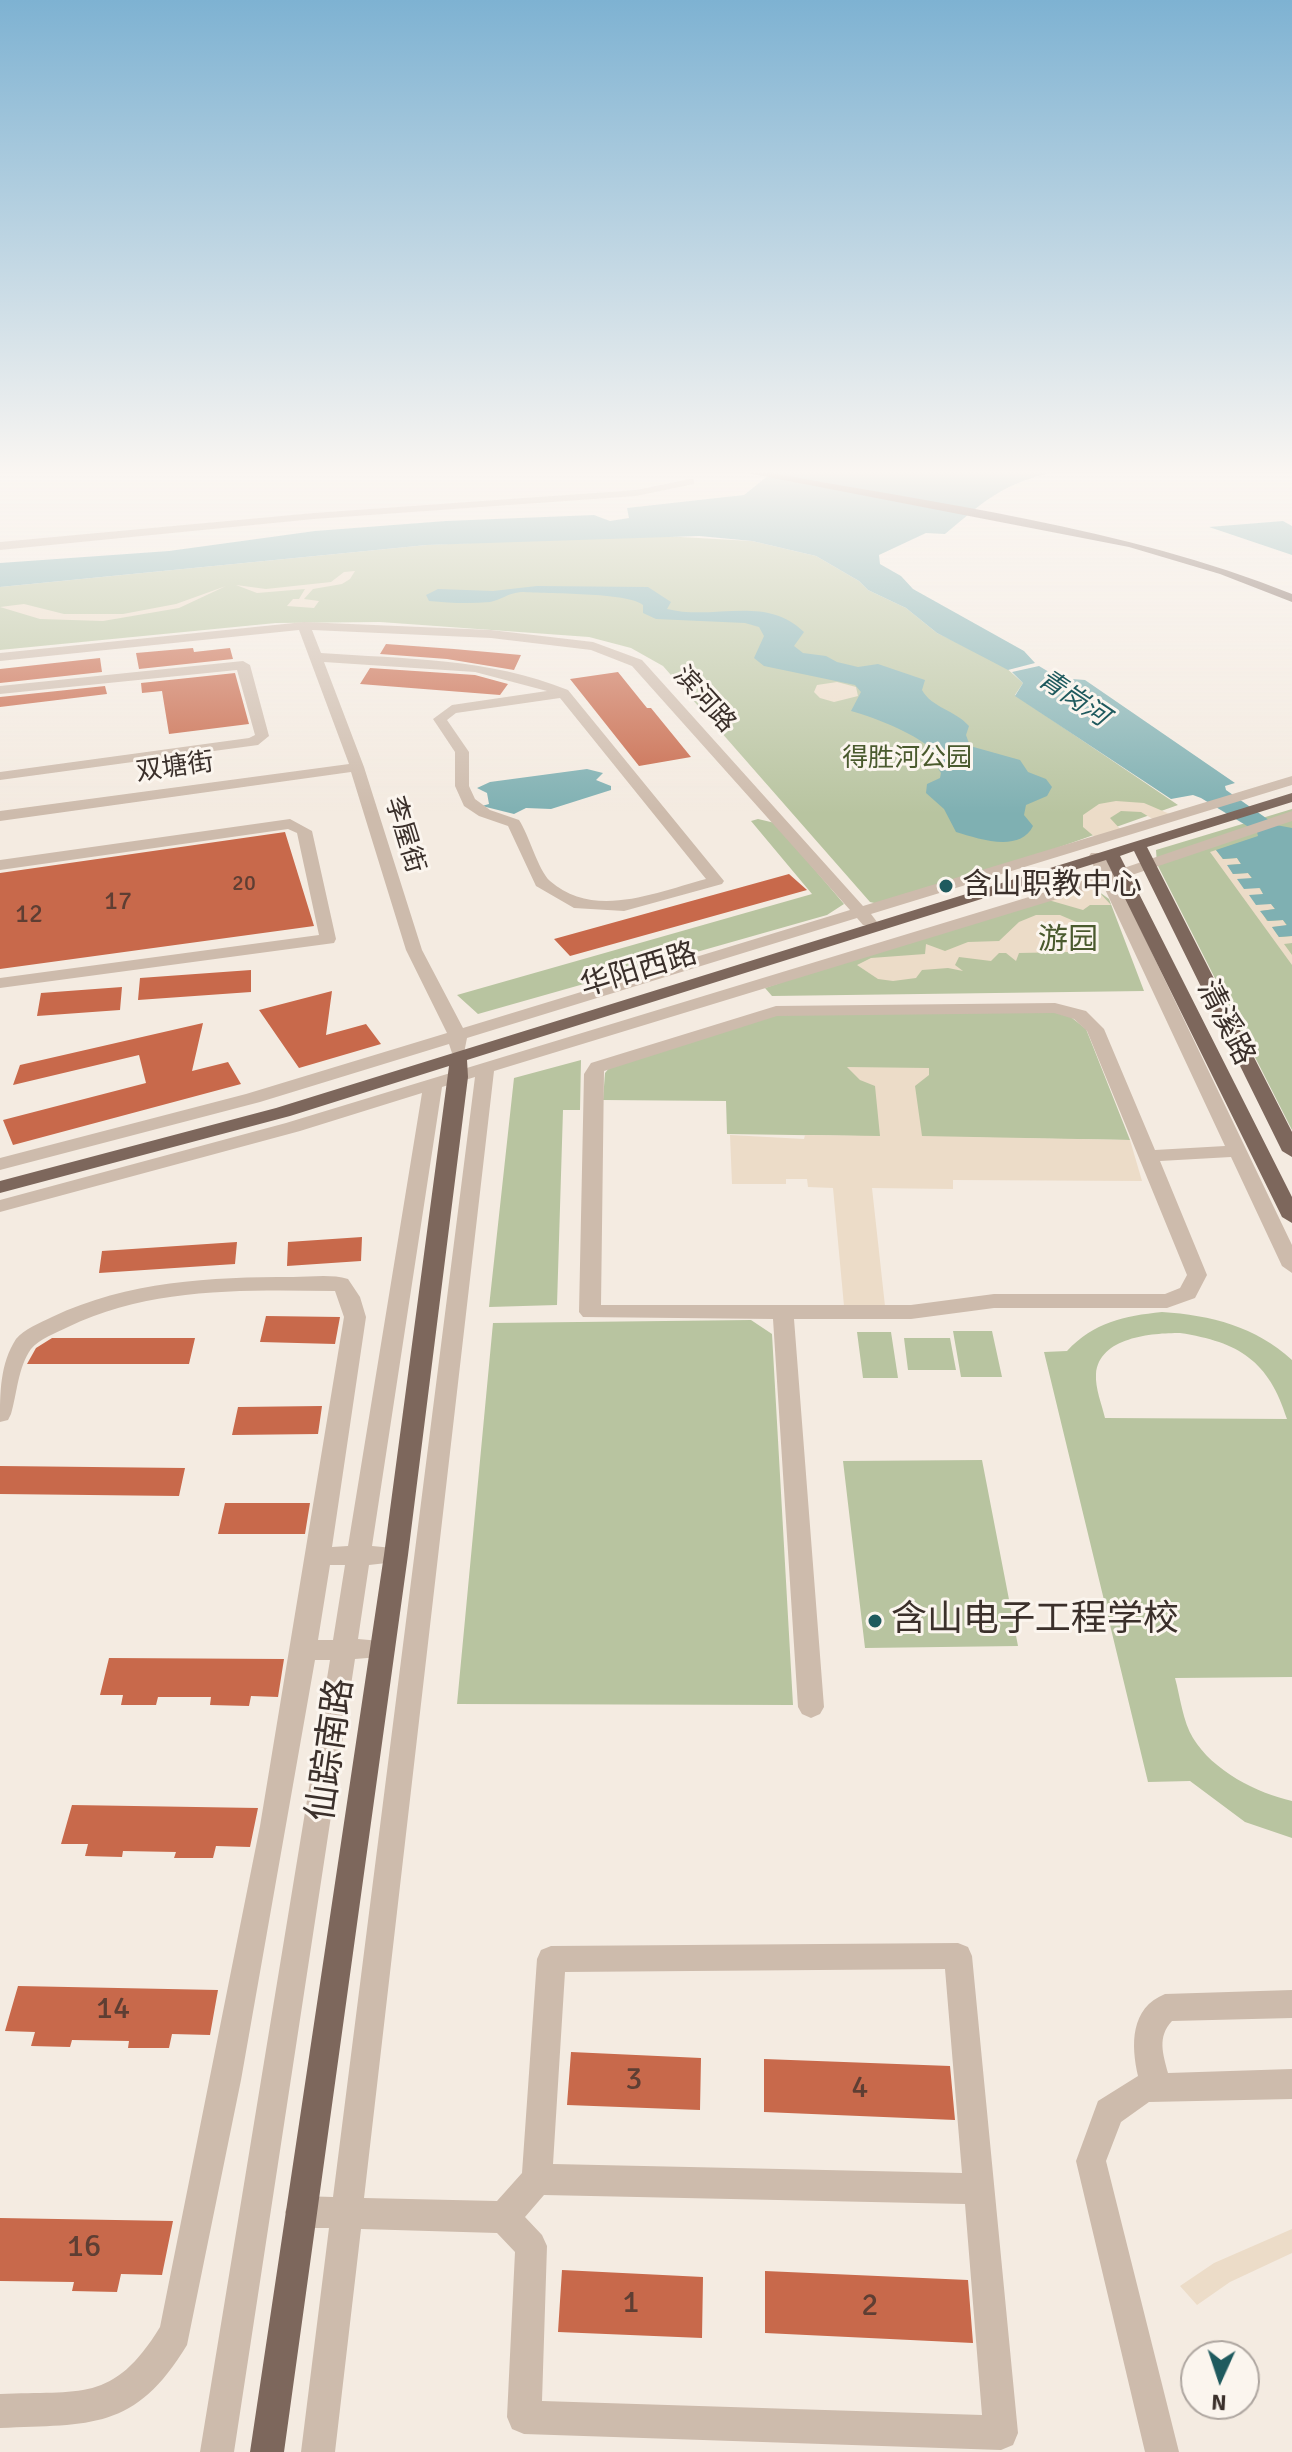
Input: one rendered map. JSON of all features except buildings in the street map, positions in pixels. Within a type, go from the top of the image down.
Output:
[{"type":"main road","points":[[1258,585],[1292,598]]},
{"type":"main road","name":"华阳西路","points":[[0,1187],[283,1112],[1292,797]]},
{"type":"main road","name":"清溪路","points":[[1138,844],[1289,1144]]},
{"type":"main road","name":"仙踪南路","points":[[267,2452],[396,1555],[458,1057]]},
{"type":"main road","points":[[1245,1145],[1289,1144]]},
{"type":"main road","points":[[1245,1145],[1292,1217]]},
{"type":"street","name":"李屋街","points":[[304,626],[357,767],[414,950],[458,1057]]},
{"type":"street","name":"滨河路","points":[[0,657],[304,626],[491,634],[593,646],[637,663],[874,928]]},
{"type":"street","points":[[315,657],[502,672],[535,679],[563,693],[716,881],[624,906],[580,905],[542,883],[514,823],[476,809],[466,801],[461,790],[461,748],[442,726],[440,719],[444,713],[452,709],[563,693]]},
{"type":"street","points":[[0,690],[243,665],[262,736],[253,742],[0,776]]},
{"type":"street","name":"双塘街","points":[[0,816],[357,767]]},
{"type":"street","points":[[0,1164],[253,1098],[458,1057],[861,913],[1292,780]]},
{"type":"street","points":[[458,1057],[485,1069],[1114,876],[1285,818]]},
{"type":"street","points":[[0,865],[290,824],[304,831],[328,939],[0,983]]},
{"type":"street","points":[[1104,854],[1245,1145],[1292,1266]]},
{"type":"street","points":[[1055,1008],[1080,1015],[1095,1029],[1150,1156],[1197,1275],[1195,1285],[1181,1298],[994,1301],[911,1312],[590,1312],[593,1074],[597,1067],[776,1011],[1055,1008]]},
{"type":"street","points":[[0,1206],[278,1131],[433,1085],[458,1057]]},
{"type":"street","points":[[318,2452],[485,1069]]},
{"type":"street","points":[[217,2452],[433,1085]]},
{"type":"street","points":[[1150,1156],[1245,1145]]},
{"type":"street","points":[[0,1414],[22,1345],[59,1322],[113,1300],[133,1294],[245,1284],[341,1284],[350,1297],[355,1317],[320,1556],[239,2027],[175,2333],[159,2363],[137,2389],[107,2404],[0,2411]]},
{"type":"street","points":[[783,1313],[811,1707]]},
{"type":"street","points":[[320,1556],[396,1555]]},
{"type":"street","points":[[304,1650],[383,1649]]},
{"type":"street","points":[[301,2212],[504,2217],[531,2246],[524,2417],[1001,2433],[958,1956],[551,1959],[537,2179],[504,2217]]},
{"type":"street","points":[[1156,2088],[1147,2038],[1150,2021],[1165,2008],[1292,2004]]},
{"type":"street","points":[[1162,2452],[1091,2161],[1109,2112],[1144,2088],[1292,2084]]},
{"type":"street","points":[[537,2179],[981,2189]]},
{"type":"green space","name":"得胜河公园","points":[[863,585],[906,608],[937,633],[1003,665],[1023,683],[1015,695],[1178,805],[891,907],[870,902],[663,666],[631,648],[589,637],[380,622],[276,623],[0,650],[0,587]]},
{"type":"green space","points":[[1292,809],[1292,1130],[1157,864],[1156,850]]},
{"type":"green space","points":[[758,819],[775,823],[844,904],[827,915],[478,1014],[457,995],[812,894],[751,821]]},
{"type":"green space","name":"游园","points":[[1060,889],[1098,891],[1109,899],[1144,991],[772,996],[765,988]]},
{"type":"green space","points":[[1052,1010],[1067,1014],[1086,1029],[1130,1140],[727,1134],[726,1101],[603,1100],[605,1073],[610,1067],[781,1014]]},
{"type":"green space","points":[[581,1060],[580,1110],[563,1110],[557,1305],[489,1307],[514,1078]]},
{"type":"green space","points":[[1180,1314],[1232,1325],[1263,1339],[1292,1360],[1292,1677],[1175,1678],[1193,1738],[1212,1761],[1251,1786],[1292,1801],[1292,1838],[1245,1822],[1190,1781],[1148,1782],[1044,1352],[1067,1351],[1099,1327],[1122,1318]],"holes":[[[1180,1333],[1235,1349],[1261,1369],[1280,1399],[1287,1419],[1105,1418],[1096,1374],[1106,1352],[1142,1336]]]},
{"type":"green space","points":[[751,1320],[772,1334],[793,1705],[457,1704],[493,1323]]},
{"type":"green space","points":[[953,1331],[992,1331],[1002,1377],[961,1377]]},
{"type":"green space","points":[[857,1332],[891,1332],[898,1378],[863,1378]]},
{"type":"green space","points":[[904,1338],[950,1338],[956,1370],[908,1370]]},
{"type":"green space","points":[[982,1460],[1018,1646],[865,1648],[843,1461]]},
{"type":"shaded area","points":[[237,585],[266,589],[334,585],[313,589],[304,599],[319,601],[314,608],[287,606],[293,599],[299,599],[305,589],[257,593]]},
{"type":"shaded area","points":[[226,586],[179,608],[103,621],[40,619],[0,607],[24,604],[64,614],[123,614],[176,604]]},
{"type":"shaded area","points":[[837,682],[856,687],[858,696],[834,702],[820,698],[814,692],[817,685]]},
{"type":"shaded area","points":[[1116,801],[1144,803],[1172,815],[1156,821],[1141,812],[1121,811],[1110,818],[1121,830],[1096,838],[1083,827],[1083,815],[1099,804]]},
{"type":"shaded area","points":[[1216,850],[1223,859],[1237,858],[1241,864],[1228,865],[1233,874],[1248,873],[1275,909],[1261,911],[1267,921],[1283,920],[1287,926],[1272,927],[1279,937],[1292,936],[1292,943],[1284,944],[1292,955],[1292,965],[1210,852]]},
{"type":"shaded area","points":[[1081,888],[1098,891],[1111,905],[1090,905],[1083,910],[1038,897]]},
{"type":"shaded area","points":[[1036,915],[1060,915],[1081,924],[1088,937],[1086,943],[1069,952],[1019,953],[1016,961],[1006,953],[999,953],[991,961],[959,957],[955,965],[963,971],[948,968],[922,970],[916,978],[893,981],[878,979],[857,965],[871,958],[925,954],[926,944],[945,951],[968,942],[999,941],[1019,922]]},
{"type":"shaded area","points":[[847,1067],[929,1068],[929,1075],[915,1086],[922,1136],[1130,1140],[1142,1181],[953,1180],[953,1189],[872,1188],[885,1306],[844,1306],[833,1188],[808,1187],[807,1179],[786,1179],[786,1184],[732,1184],[730,1135],[804,1139],[805,1135],[880,1136],[875,1086],[860,1080]]},
{"type":"shaded area","points":[[1292,2229],[1292,2253],[1230,2282],[1197,2305],[1180,2286],[1214,2263]]},
{"type":"water","points":[[863,585],[910,585],[1024,651],[1035,663],[1008,670],[937,633],[906,608]]},
{"type":"water","points":[[537,586],[648,587],[671,602],[667,609],[773,614],[804,632],[794,646],[803,653],[826,656],[858,667],[878,664],[925,680],[922,690],[926,696],[969,726],[966,735],[970,746],[1020,760],[1028,772],[1046,779],[1052,787],[1047,796],[1026,805],[1024,815],[1033,826],[1019,839],[998,842],[956,832],[944,809],[926,793],[927,784],[940,778],[941,773],[931,757],[935,753],[908,733],[851,711],[861,692],[855,685],[764,666],[754,658],[764,636],[759,627],[745,623],[656,619],[643,613],[643,605],[635,601],[605,596],[521,592],[490,602],[467,603],[429,601],[426,595],[438,589],[493,591]]},
{"type":"water","name":"青岗河","points":[[1039,666],[1059,678],[1085,680],[1235,783],[1225,786],[1226,790],[1276,825],[1292,828],[1292,936],[1279,937],[1272,927],[1287,925],[1283,920],[1268,921],[1260,911],[1275,909],[1271,904],[1256,905],[1249,895],[1263,894],[1260,888],[1244,889],[1237,879],[1252,878],[1248,873],[1233,874],[1227,865],[1241,864],[1237,858],[1223,859],[1216,850],[1258,836],[1257,832],[1201,798],[1193,795],[1171,799],[1015,696],[1023,683],[1012,672]]},
{"type":"water","points":[[587,769],[603,773],[596,780],[611,786],[611,790],[551,809],[526,808],[514,814],[482,806],[489,804],[487,793],[477,788],[490,782]]},
{"type":"place","name":"含山职教中心","points":[[946,886]]},
{"type":"place","name":"含山电子工程学校","points":[[875,1621]]}]
